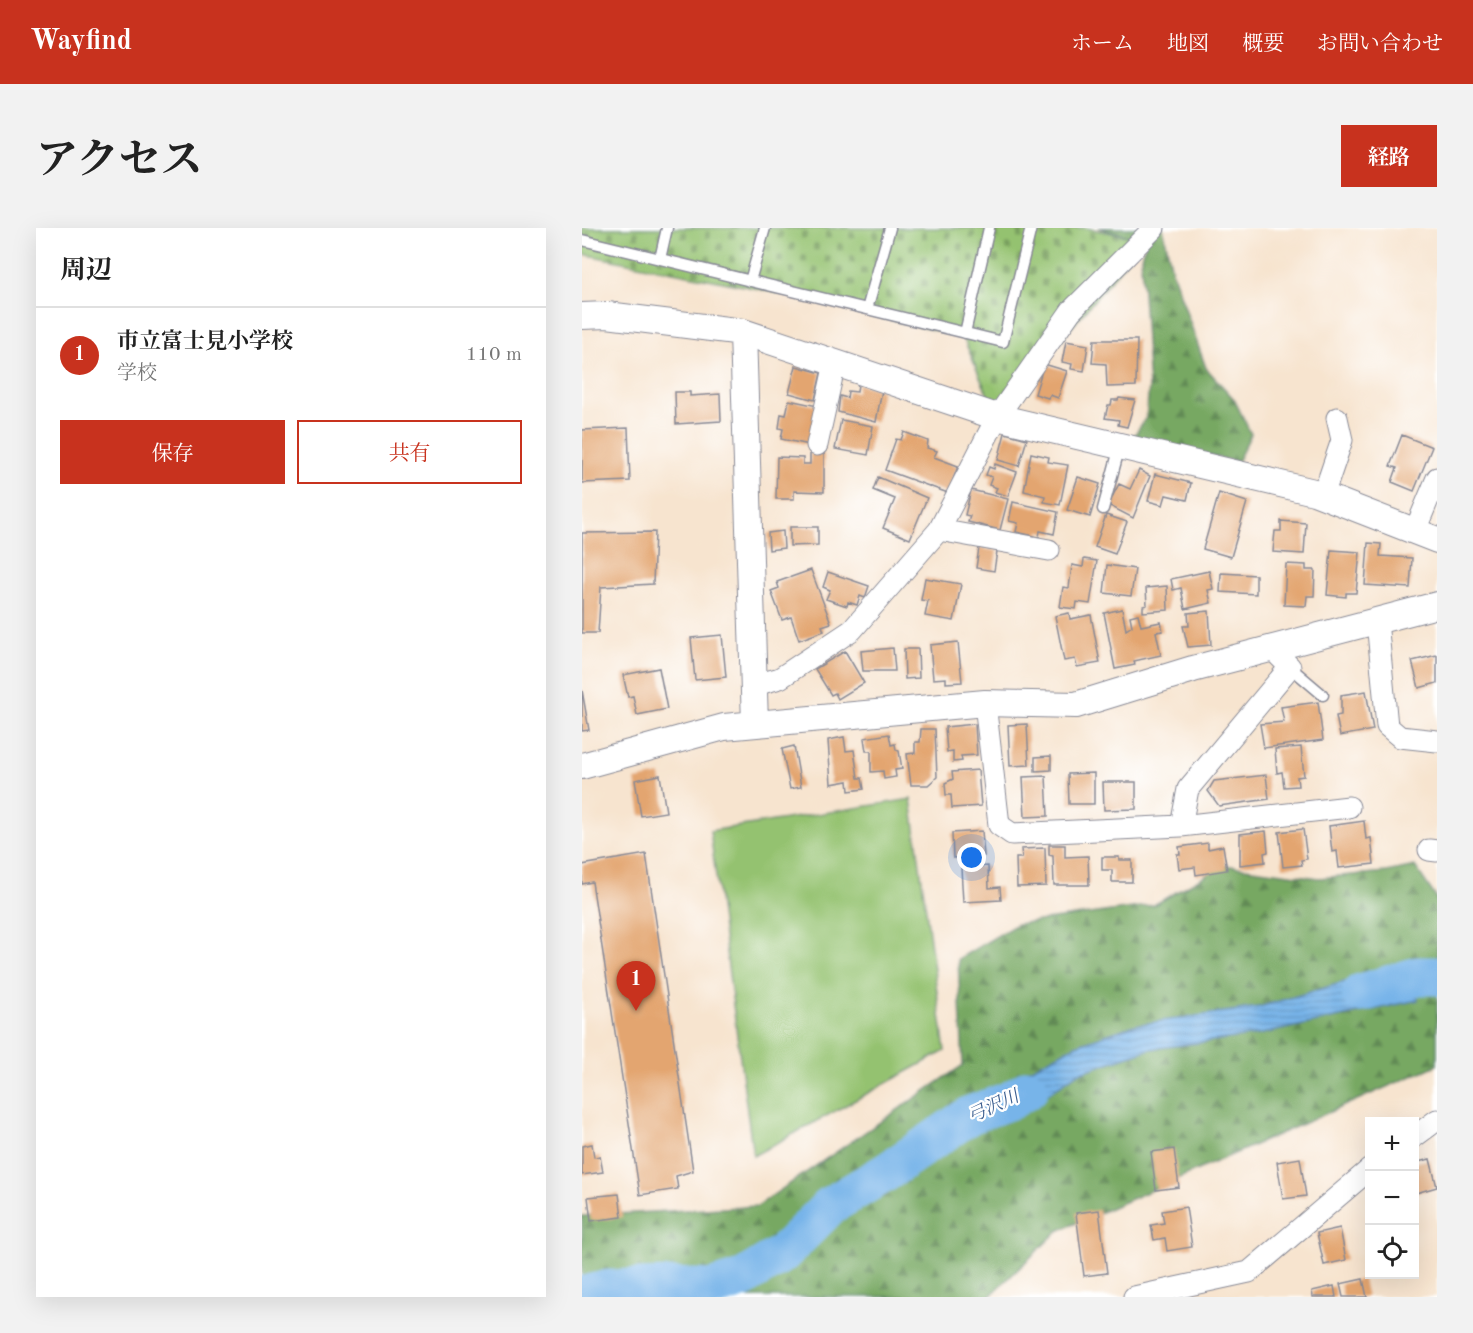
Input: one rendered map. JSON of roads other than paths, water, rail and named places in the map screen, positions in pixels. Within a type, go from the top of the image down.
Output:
[{"type":"street","points":[[752,686],[780,678],[852,630],[939,530],[997,417],[1071,311],[1154,228]]},
{"type":"street","points":[[582,316],[607,315],[743,332],[997,417],[1323,496],[1426,537],[1437,478]]},
{"type":"street","points":[[743,332],[752,686],[755,724]]},
{"type":"street","points":[[817,445],[835,363]]},
{"type":"street","points":[[1323,496],[1342,440],[1337,418]]},
{"type":"street","points":[[939,530],[1049,550]]},
{"type":"street","points":[[582,766],[724,728],[755,724],[984,704],[1076,705],[1193,669],[1437,605]]},
{"type":"street","points":[[1377,621],[1387,726],[1400,737],[1437,741]]},
{"type":"street","points":[[1181,826],[1188,789],[1290,667],[1272,649]]},
{"type":"street","points":[[984,704],[999,825],[1012,834],[1181,826],[1349,807]]},
{"type":"street","points":[[1419,1133],[1437,1120]]},
{"type":"street","points":[[1134,1297],[1248,1272],[1368,1171]]},
{"type":"lane","points":[[660,259],[667,228]]},
{"type":"lane","points":[[750,281],[765,228]]},
{"type":"lane","points":[[867,309],[890,228]]},
{"type":"lane","points":[[964,333],[989,228]]},
{"type":"lane","points":[[582,240],[1003,342],[1031,228]]},
{"type":"lane","points":[[1103,509],[1120,446]]},
{"type":"lane","points":[[1290,667],[1323,695]]},
{"type":"water","points":[[1410,963],[1418,1000],[1257,1035],[1150,1049],[1078,1073],[1027,1108],[988,1128],[977,1097],[1076,1045],[1135,1025],[1259,1007]]},
{"type":"water","points":[[1437,963],[1437,992],[1428,992],[1419,964]]},
{"type":"waterway","name":"弓沢川","points":[[1361,993],[1418,976],[1437,976]]},
{"type":"waterway","name":"弓沢川","points":[[582,1296],[609,1289],[674,1287],[710,1289],[742,1279],[783,1253],[831,1205],[885,1173],[970,1115],[1011,1100],[1029,1089]]},
{"type":"place","name":"市立富士見小学校","points":[[636,1011]]}]
